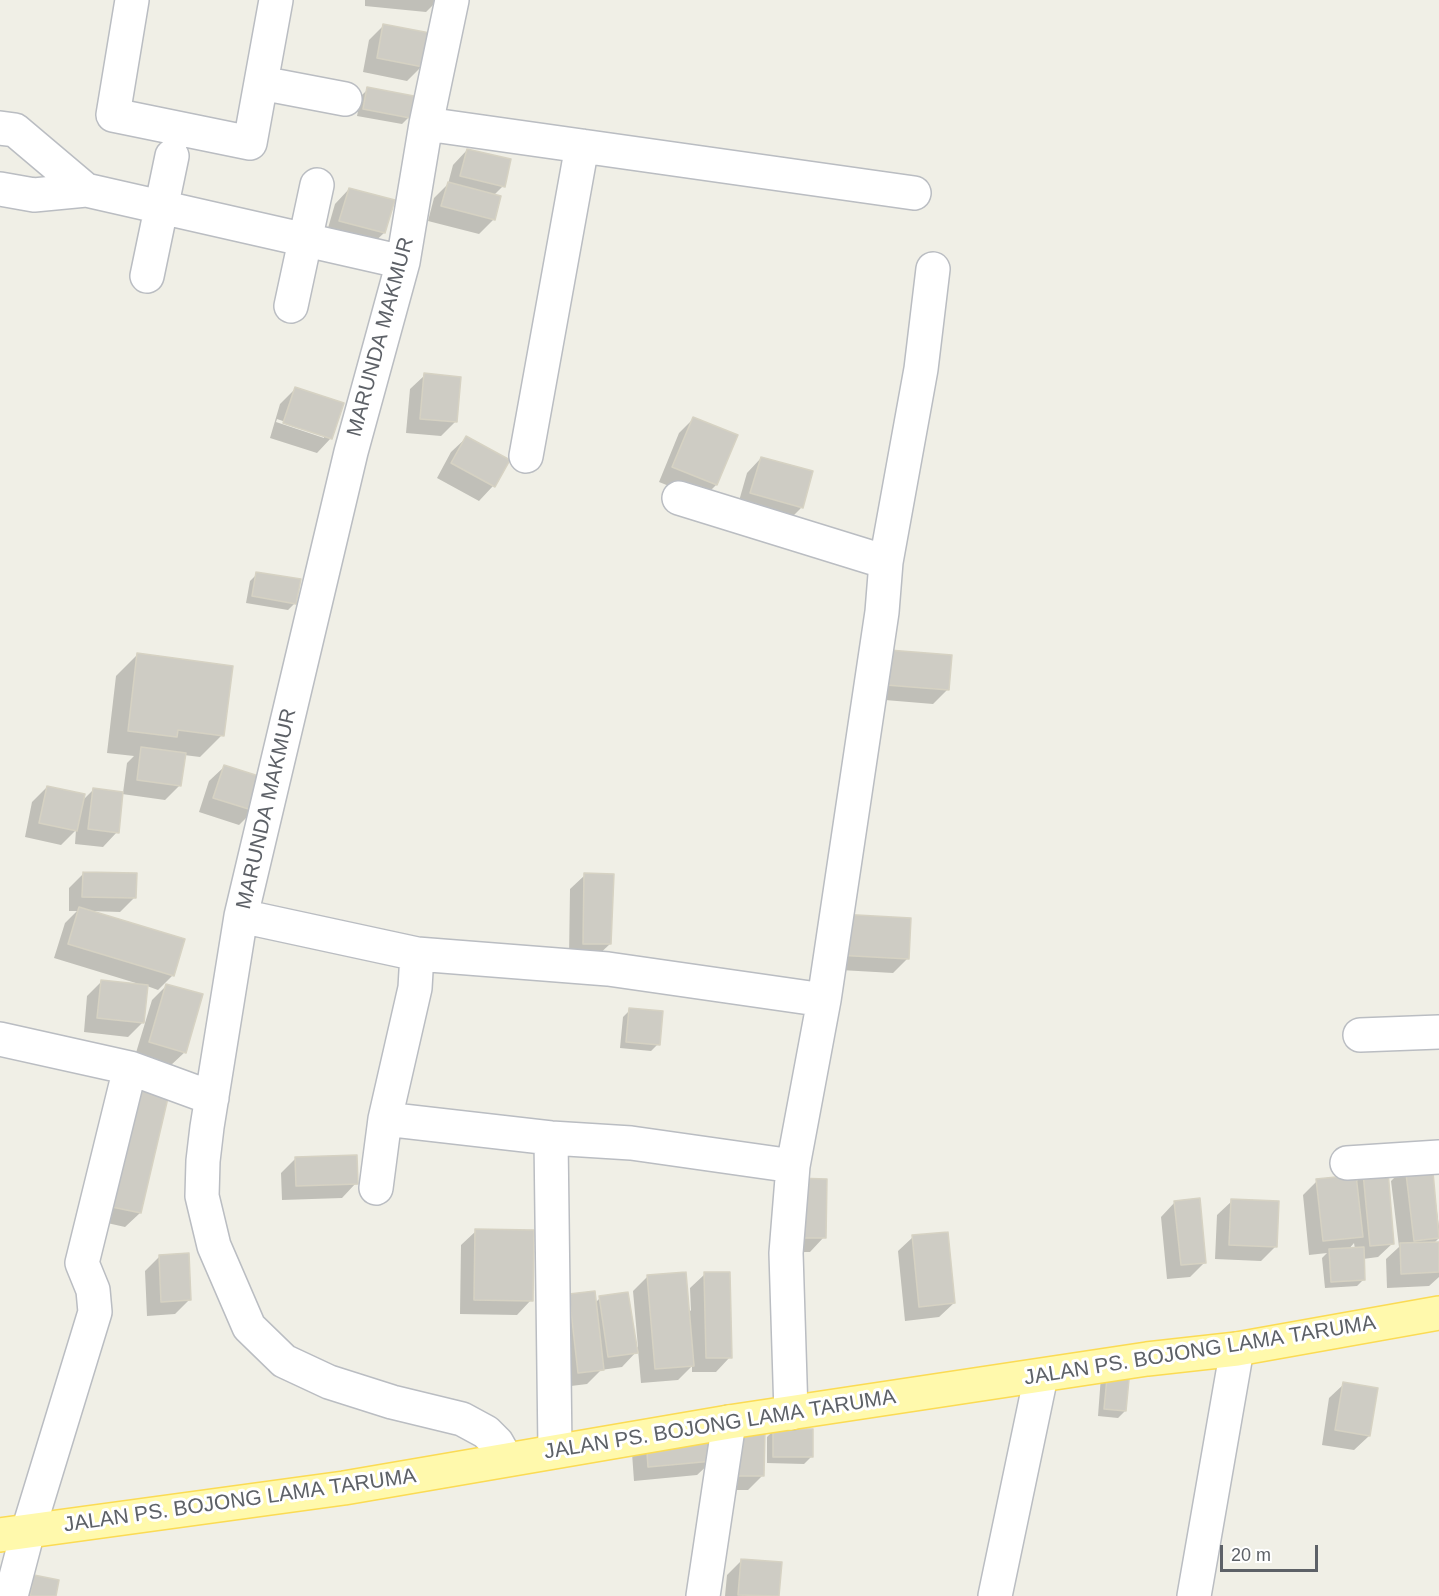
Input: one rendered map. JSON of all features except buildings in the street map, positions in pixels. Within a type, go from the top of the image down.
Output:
[{"type":"main road","name":"JALAN PS. BOJONG LAMA TARUMA","points":[[14,1533],[344,1488],[555,1450],[729,1422],[1147,1359],[1237,1349],[1439,1313]]},
{"type":"street","points":[[132,0],[113,115],[250,143],[276,0]]},
{"type":"street","name":"MARUNDA MAKMUR","points":[[452,0],[426,124],[404,262],[351,452],[241,916],[203,1161],[202,1196],[214,1246],[249,1327],[284,1361],[329,1382],[392,1402],[462,1419],[486,1432],[497,1443],[506,1459]]},
{"type":"street","points":[[261,83],[345,99]]},
{"type":"street","points":[[426,124],[914,193]]},
{"type":"street","points":[[0,128],[15,130],[86,190]]},
{"type":"street","points":[[526,456],[582,146]]},
{"type":"street","points":[[147,276],[172,156]]},
{"type":"street","points":[[291,306],[316,185]]},
{"type":"street","points":[[0,189],[34,195],[86,190],[404,262]]},
{"type":"street","points":[[791,1413],[786,1253],[793,1166],[824,1000],[882,612],[886,562],[921,369],[933,268]]},
{"type":"street","points":[[679,498],[886,562]]},
{"type":"street","points":[[241,916],[417,954],[609,969],[824,1000]]},
{"type":"street","points":[[376,1188],[385,1119],[415,988],[417,954]]},
{"type":"street","points":[[1359,1035],[1439,1032]]},
{"type":"street","points":[[0,1039],[130,1068],[212,1098]]},
{"type":"street","points":[[11,1596],[14,1533],[95,1312],[93,1290],[82,1263],[92,1232],[130,1068]]},
{"type":"street","points":[[385,1119],[551,1138],[631,1143],[793,1166]]},
{"type":"street","points":[[551,1138],[555,1450]]},
{"type":"street","points":[[1347,1163],[1439,1157]]},
{"type":"street","points":[[1194,1596],[1237,1349]]},
{"type":"street","points":[[995,1596],[1041,1376]]},
{"type":"street","points":[[703,1596],[729,1422]]}]
